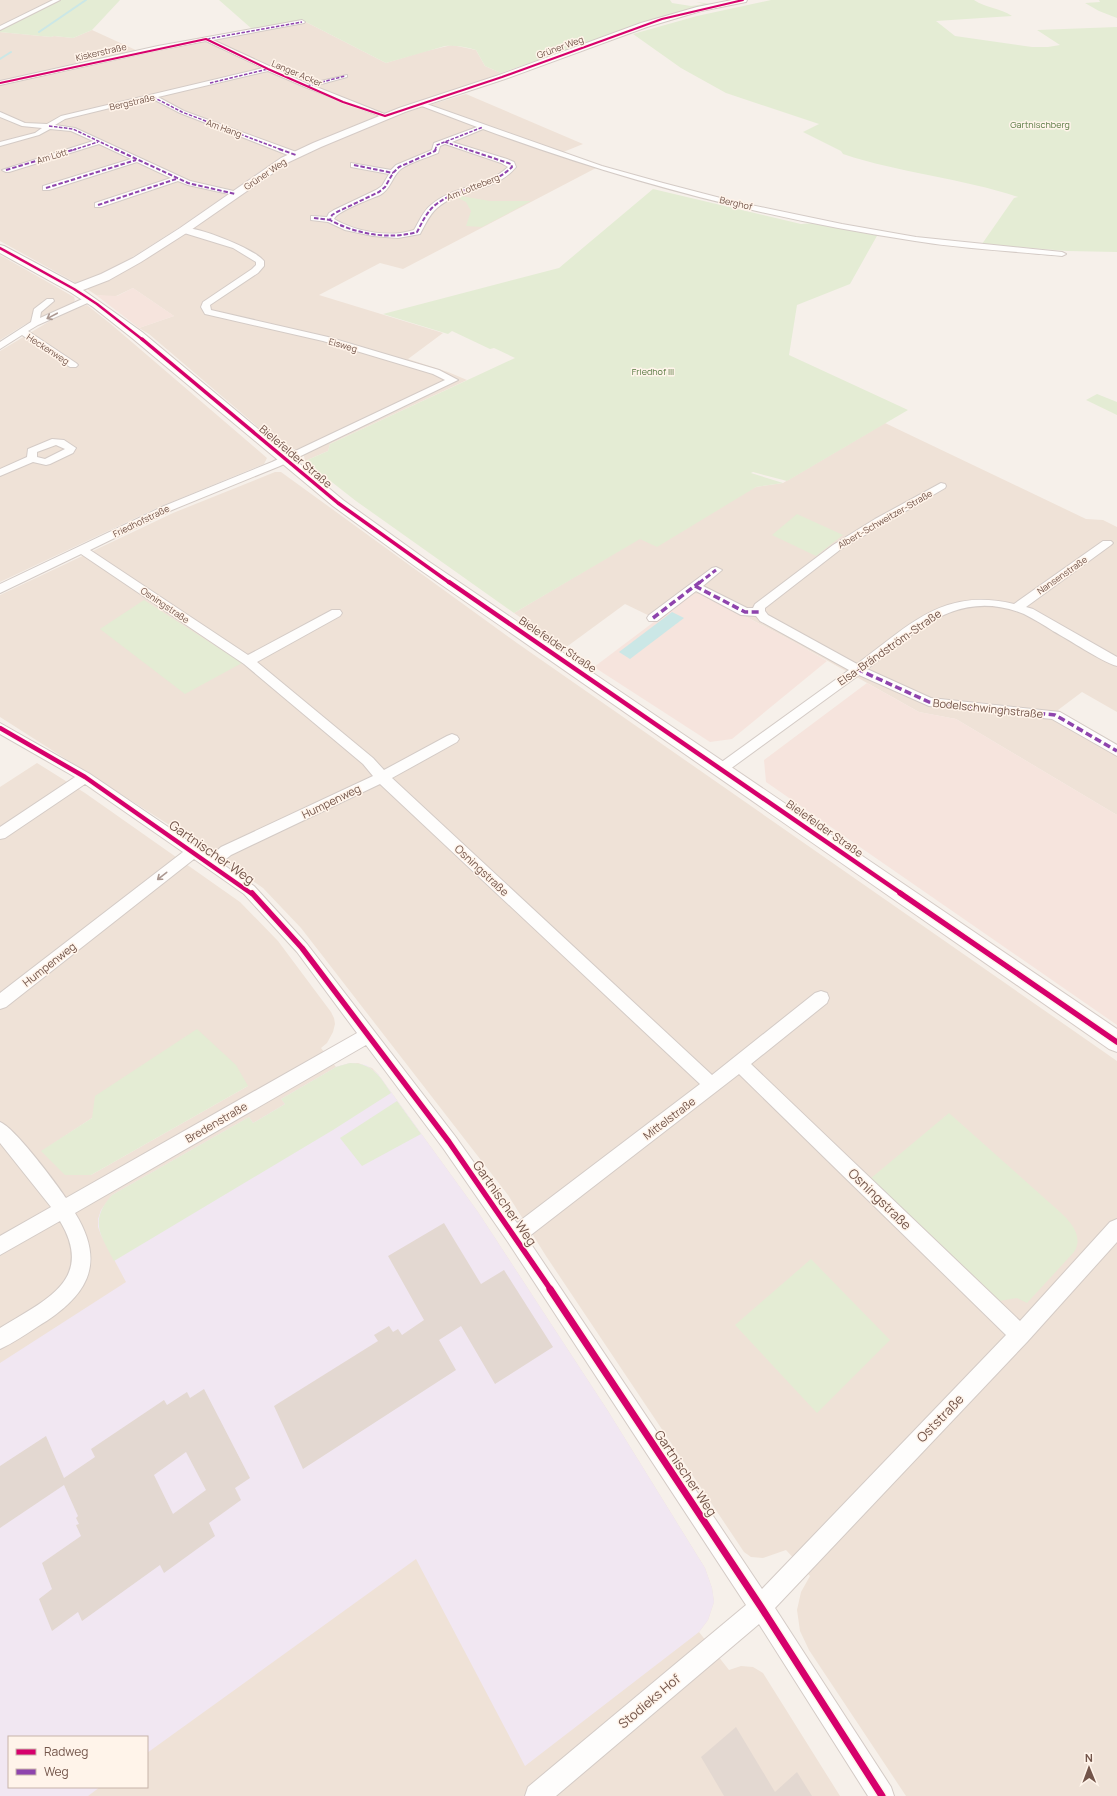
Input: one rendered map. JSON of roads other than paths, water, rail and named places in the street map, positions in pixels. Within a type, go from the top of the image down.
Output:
[{"type":"street","points":[[0,28],[57,0]]},
{"type":"street","name":"Grüner Weg","points":[[74,289],[105,277],[184,230],[284,160],[385,116],[502,77],[662,19],[743,0]]},
{"type":"street","name":"Kiskerstraße","points":[[0,83],[158,48],[302,22]]},
{"type":"street","name":"Langer Acker","points":[[206,39],[268,69],[343,102],[385,116]]},
{"type":"street","name":"Bergstraße","points":[[0,144],[37,134],[63,117],[268,69]]},
{"type":"street","name":"Langer Acker","points":[[306,86],[345,76]]},
{"type":"street","name":"Am Hang","points":[[153,97],[182,112],[296,155]]},
{"type":"street","name":"Berghof","points":[[420,104],[598,167],[659,185],[734,203],[844,226],[952,244],[1062,254]]},
{"type":"street","points":[[0,114],[24,125],[73,129],[176,179],[210,189],[235,194]]},
{"type":"street","points":[[330,220],[332,215],[337,212],[379,192],[390,181],[393,173],[405,163],[435,151],[437,145],[483,127]]},
{"type":"street","name":"Am Lött","points":[[6,170],[98,142]]},
{"type":"street","name":"Am Lotteberg","points":[[314,218],[330,220],[336,224],[362,231],[392,236],[408,236],[417,232],[424,217],[440,201],[456,193],[490,182],[505,174],[512,167],[511,164],[504,161],[445,142]]},
{"type":"street","points":[[46,188],[136,160]]},
{"type":"street","points":[[354,165],[393,173]]},
{"type":"street","points":[[98,204],[176,179]]},
{"type":"street","name":"Eisweg","points":[[184,230],[197,233],[249,253],[260,262],[260,266],[255,271],[206,304],[205,307],[208,312],[325,339],[436,372],[453,380],[284,460]]},
{"type":"street","name":"Bielefelder Straße","points":[[0,248],[74,289],[89,299],[137,335],[284,460],[338,503],[422,564],[1117,1042]]},
{"type":"street","points":[[0,346],[35,323],[89,299]]},
{"type":"street","points":[[35,323],[37,311],[50,301]]},
{"type":"street","name":"Heckenweg","points":[[22,332],[73,365]]},
{"type":"street","points":[[0,473],[32,459]]},
{"type":"street","name":"Friedhofstraße","points":[[0,589],[168,508],[284,460]]},
{"type":"street","name":"Albert-Schweitzer-Straße","points":[[759,612],[759,607],[837,547],[941,486]]},
{"type":"street","name":"Nansenstraße","points":[[1016,608],[1107,543]]},
{"type":"street","name":"Osningstraße","points":[[82,550],[248,661],[368,761],[382,777],[712,1085]]},
{"type":"street","points":[[653,618],[716,570]]},
{"type":"street","points":[[695,586],[745,612],[759,612],[764,618],[857,669]]},
{"type":"street","name":"Elsa-Brändström-Straße","points":[[721,769],[857,669],[943,609],[956,605],[987,603],[1029,612],[1117,662]]},
{"type":"street","points":[[248,661],[336,613]]},
{"type":"street","name":"Bodelschwinghstraße","points":[[857,669],[929,702],[1055,715],[1117,751]]},
{"type":"street","name":"Gartnischer Weg","points":[[0,728],[85,777],[249,890],[302,948],[449,1142],[516,1236],[761,1607],[882,1796]]},
{"type":"street","name":"Humpenweg","points":[[210,864],[226,851],[382,777],[452,739]]},
{"type":"street","points":[[0,834],[85,777]]},
{"type":"street","name":"Humpenweg","points":[[0,1002],[193,852]]},
{"type":"street","name":"Mittelstraße","points":[[516,1236],[740,1064],[821,998]]},
{"type":"street","name":"Bredenstraße","points":[[0,1246],[368,1035]]},
{"type":"street","name":"Osningstraße","points":[[740,1064],[1020,1334]]},
{"type":"street","points":[[0,1130],[64,1209],[80,1239],[83,1254],[80,1271],[71,1288],[57,1302],[0,1339]]},
{"type":"street","name":"Oststraße","points":[[761,1607],[1020,1334],[1117,1228]]},
{"type":"street","name":"Stodieks Hof","points":[[537,1796],[761,1607]]},
{"type":"water","points":[[672,612],[684,618],[630,659],[619,652]]},
{"type":"waterway","points":[[39,32],[86,0]]},
{"type":"waterway","points":[[0,59],[11,52]]},
{"type":"park label","name":"Gartnischberg","points":[[1040,124]]},
{"type":"park label","name":"Friedhof III","points":[[653,371]]}]
